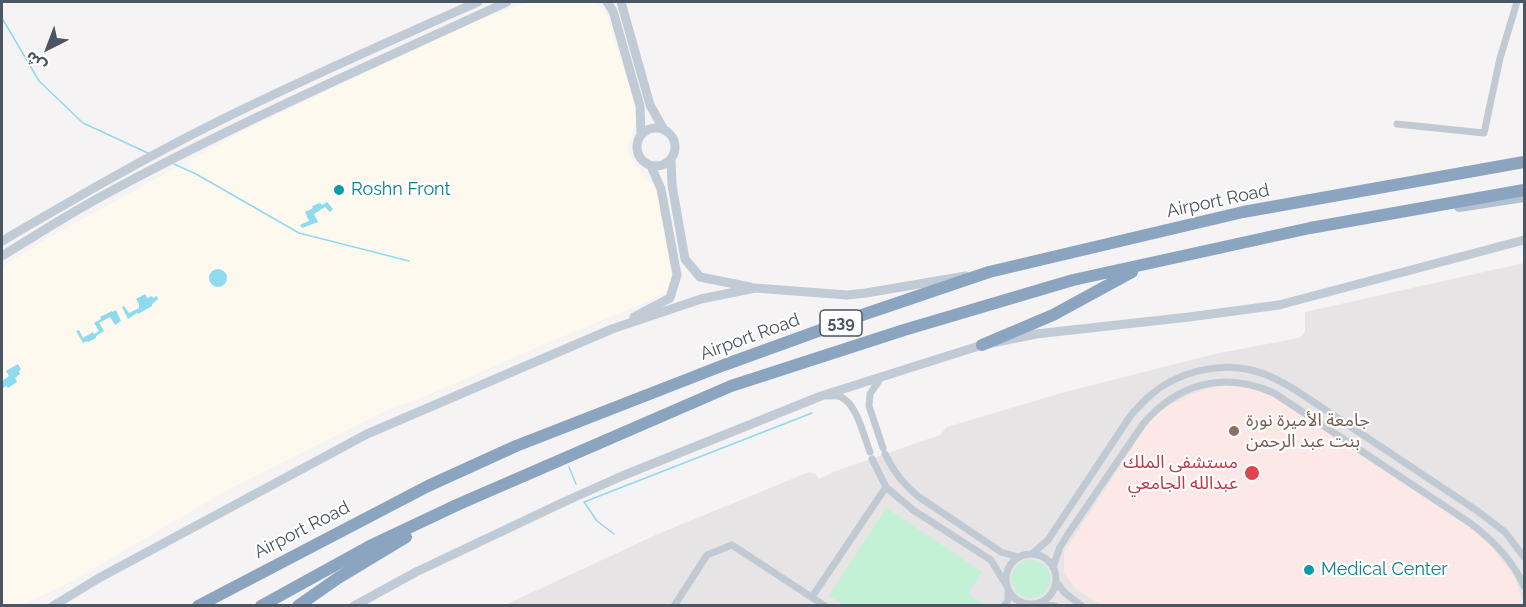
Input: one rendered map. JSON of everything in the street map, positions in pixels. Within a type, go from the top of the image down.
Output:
[{"type":"highway","name":"Airport Road","points":[[198,606],[261,571],[428,486],[516,446],[724,365],[989,272],[1243,212],[1524,162]]},
{"type":"highway","name":"539","points":[[261,606],[370,546],[465,501],[730,386],[904,330],[1073,280],[1310,228],[1524,189]]},
{"type":"highway","points":[[982,345],[1053,315],[1145,265]]},
{"type":"highway","points":[[724,365],[730,386]]},
{"type":"highway","points":[[298,606],[338,578],[465,501]]},
{"type":"main road","points":[[2,241],[220,120],[478,2]]},
{"type":"main road","points":[[2,256],[94,200],[197,147],[287,102],[507,2]]},
{"type":"main road","points":[[607,2],[613,11],[640,106],[641,134],[637,142],[638,155],[651,166],[661,189],[677,275],[670,298],[612,329]]},
{"type":"main road","points":[[621,2],[650,105],[664,130]]},
{"type":"main road","points":[[641,134],[650,128],[656,128],[664,130],[672,136],[675,142],[670,160],[660,166],[651,166]]},
{"type":"main road","points":[[670,160],[685,259],[700,277],[755,288],[847,295],[989,272]]},
{"type":"main road","points":[[1310,228],[1446,210],[1524,196]]},
{"type":"main road","points":[[354,606],[416,572],[621,476],[821,396],[882,376],[982,345],[1036,334],[1279,305],[1524,240]]},
{"type":"main road","points":[[53,606],[99,578],[367,434],[612,329],[701,299],[755,288]]},
{"type":"street","points":[[1397,124],[1484,133],[1500,58],[1517,2]]},
{"type":"street","points":[[1033,553],[1048,540],[1131,416],[1146,399],[1165,384],[1182,377],[1210,369],[1237,368],[1265,374],[1297,391],[1476,510],[1504,532],[1524,557]]},
{"type":"street","points":[[882,376],[870,394],[869,406],[884,451],[895,473],[919,497],[1001,552],[1018,557]]},
{"type":"street","points":[[1053,567],[1060,547],[1068,534],[1143,424],[1153,413],[1161,405],[1189,389],[1227,382],[1249,384],[1274,393],[1470,523],[1495,542],[1521,578],[1524,586]]},
{"type":"street","points":[[821,396],[840,396],[849,402],[886,487],[913,510],[991,560],[1007,588],[1020,602],[1030,605],[1055,606]]},
{"type":"street","points":[[812,597],[886,487]]},
{"type":"street","points":[[674,606],[706,555],[732,545],[825,606]]},
{"type":"street","points":[[1004,606],[1008,600],[1005,577],[1007,569],[1018,557],[1033,553],[1048,560],[1056,574],[1056,582],[1049,596],[1043,601],[1030,605]]},
{"type":"street","points":[[1056,582],[1065,593],[1082,606]]},
{"type":"shaded area","points":[[527,2],[593,2],[605,10],[637,111],[627,150],[644,177],[659,188],[674,270],[667,290],[649,301],[426,396],[387,410],[229,489],[71,582],[22,605],[2,606],[2,267],[48,238],[247,129],[467,24]]},
{"type":"shaded area","name":"جامعة الأميرة نورة بنت عبد الرحمن","points":[[1524,263],[1524,605],[503,606],[658,534],[809,472],[815,474],[819,479],[940,435],[947,427],[1065,392],[1219,353],[1298,338],[1305,331],[1305,312]]},
{"type":"shaded area","name":"مستشفى الملك عبدالله الجامعي","points":[[1215,386],[1243,386],[1269,394],[1464,522],[1492,547],[1514,576],[1524,605],[1101,605],[1076,589],[1064,573],[1064,552],[1148,423],[1161,409]]},
{"type":"green space","points":[[886,508],[982,572],[968,594],[984,605],[844,605],[829,596]]},
{"type":"green space","points":[[1031,560],[1038,561],[1044,566],[1049,572],[1049,586],[1044,592],[1038,597],[1031,598],[1024,597],[1018,592],[1013,586],[1012,579],[1013,572],[1018,566],[1024,561]]},
{"type":"water","points":[[327,202],[333,209],[330,212],[325,207],[314,214],[318,222],[302,228],[300,225],[309,221],[305,212],[313,208],[312,206]]},
{"type":"water","points":[[214,269],[222,269],[227,274],[225,285],[214,287],[209,282],[209,274]]},
{"type":"water","points":[[145,294],[147,298],[157,296],[158,299],[152,306],[128,319],[122,307],[124,306],[129,313],[139,308],[136,299]]},
{"type":"water","points":[[116,310],[121,321],[115,325],[110,317],[99,323],[104,331],[96,338],[83,343],[76,331],[79,330],[83,338],[93,332],[94,334],[99,331],[94,323],[101,319],[100,317]]},
{"type":"water","points":[[18,364],[21,369],[20,374],[15,378],[17,382],[2,389],[2,381],[9,376],[6,371]]},
{"type":"waterway","points":[[2,18],[39,81],[83,123],[150,154]]},
{"type":"waterway","points":[[174,164],[196,174],[299,233],[409,261]]},
{"type":"waterway","points":[[614,534],[597,521],[584,502],[812,413]]},
{"type":"waterway","points":[[569,467],[576,484]]},
{"type":"place","name":"Roshn Front","points":[[339,190]]},
{"type":"place","name":"جامعة الأميرة نورة بنت عبد الرحمن","points":[[1234,431]]},
{"type":"place","name":"مستشفى الملك عبدالله الجامعي","points":[[1252,473]]},
{"type":"place","name":"Medical Center","points":[[1309,570]]}]
